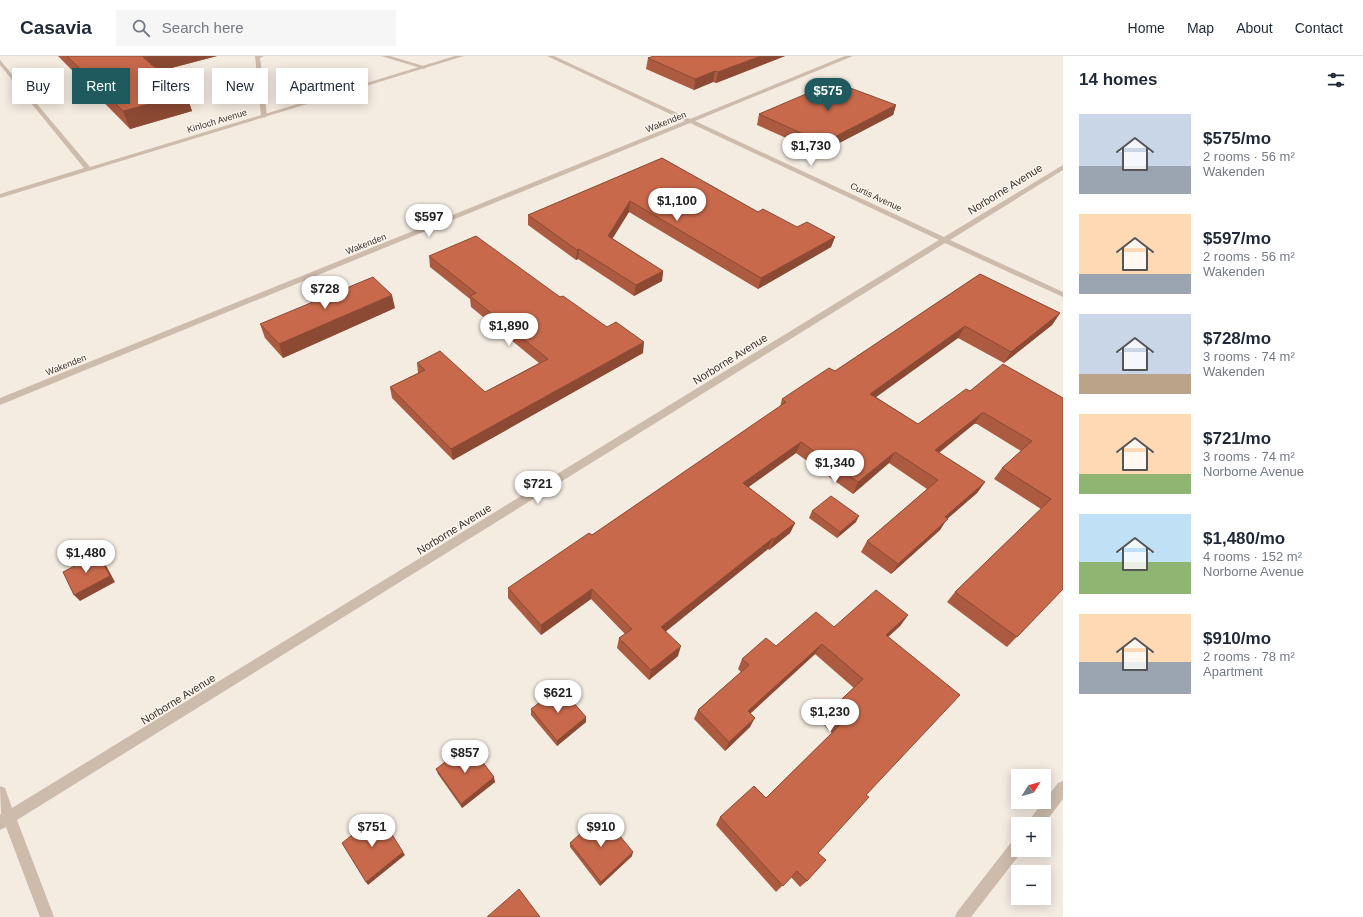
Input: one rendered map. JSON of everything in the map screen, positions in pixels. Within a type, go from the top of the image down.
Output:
[{"type":"street","points":[[261,56],[257,58],[264,116]]},
{"type":"street","points":[[384,56],[424,67]]},
{"type":"street","name":"Kinloch Avenue","points":[[0,196],[461,56]]},
{"type":"street","name":"Curtis Avenue","points":[[550,56],[1063,295]]},
{"type":"street","name":"Wakenden","points":[[0,402],[850,56]]},
{"type":"street","points":[[0,62],[88,169]]},
{"type":"street","name":"Norborne Avenue","points":[[5,820],[1063,167]]},
{"type":"street","points":[[1040,817],[1063,788]]},
{"type":"street","points":[[0,793],[5,820],[48,917]]},
{"type":"street","points":[[962,917],[1011,854]]},
{"type":"building","points":[[67,56],[148,56],[143,57],[156,68],[138,68],[138,104],[149,104],[123,111],[116,104],[130,104],[130,68],[79,68]]},
{"type":"building","points":[[654,56],[761,56],[695,79],[648,58]]},
{"type":"building","points":[[834,82],[896,105],[823,143],[759,114]]},
{"type":"building","points":[[662,158],[758,212],[763,209],[797,227],[807,222],[835,237],[761,278],[630,201],[608,236],[663,271],[636,285],[579,249],[577,250],[528,215]]},
{"type":"building","points":[[476,236],[560,297],[563,296],[607,327],[616,322],[644,342],[451,449],[390,387],[425,370],[417,363],[440,351],[485,392],[548,359],[470,296],[476,293],[429,256]]},
{"type":"building","points":[[980,274],[1060,313],[1011,352],[965,326],[870,394],[918,424],[966,389],[970,391],[1003,364],[1063,398],[1063,589],[1017,637],[955,592],[1051,499],[1002,468],[1032,441],[984,413],[982,413],[935,450],[985,482],[945,517],[948,519],[898,564],[867,541],[938,480],[895,452],[858,482],[801,442],[743,483],[795,523],[774,539],[773,538],[661,627],[681,646],[651,670],[619,638],[632,629],[592,589],[541,625],[508,588],[589,533],[592,535],[786,402],[782,399],[829,368],[835,371]]},
{"type":"building","points":[[373,277],[392,295],[279,344],[260,324]]},
{"type":"building","points":[[831,496],[859,516],[840,532],[812,511]]},
{"type":"building","points":[[98,554],[110,576],[74,595],[63,572]]},
{"type":"building","points":[[876,590],[908,615],[886,635],[960,695],[866,795],[869,797],[818,853],[826,860],[807,881],[797,871],[783,886],[720,817],[754,786],[766,798],[840,725],[827,713],[863,679],[822,644],[748,711],[755,718],[729,742],[698,710],[749,665],[742,659],[766,638],[776,646],[816,612],[834,627]]},
{"type":"building","points":[[560,687],[586,717],[557,741],[531,709]]},
{"type":"building","points":[[469,744],[494,777],[461,804],[436,769]]},
{"type":"building","points":[[379,814],[403,852],[366,882],[342,843]]},
{"type":"building","points":[[602,814],[633,852],[601,882],[570,843]]},
{"type":"building","points":[[519,889],[540,917],[487,917]]}]
